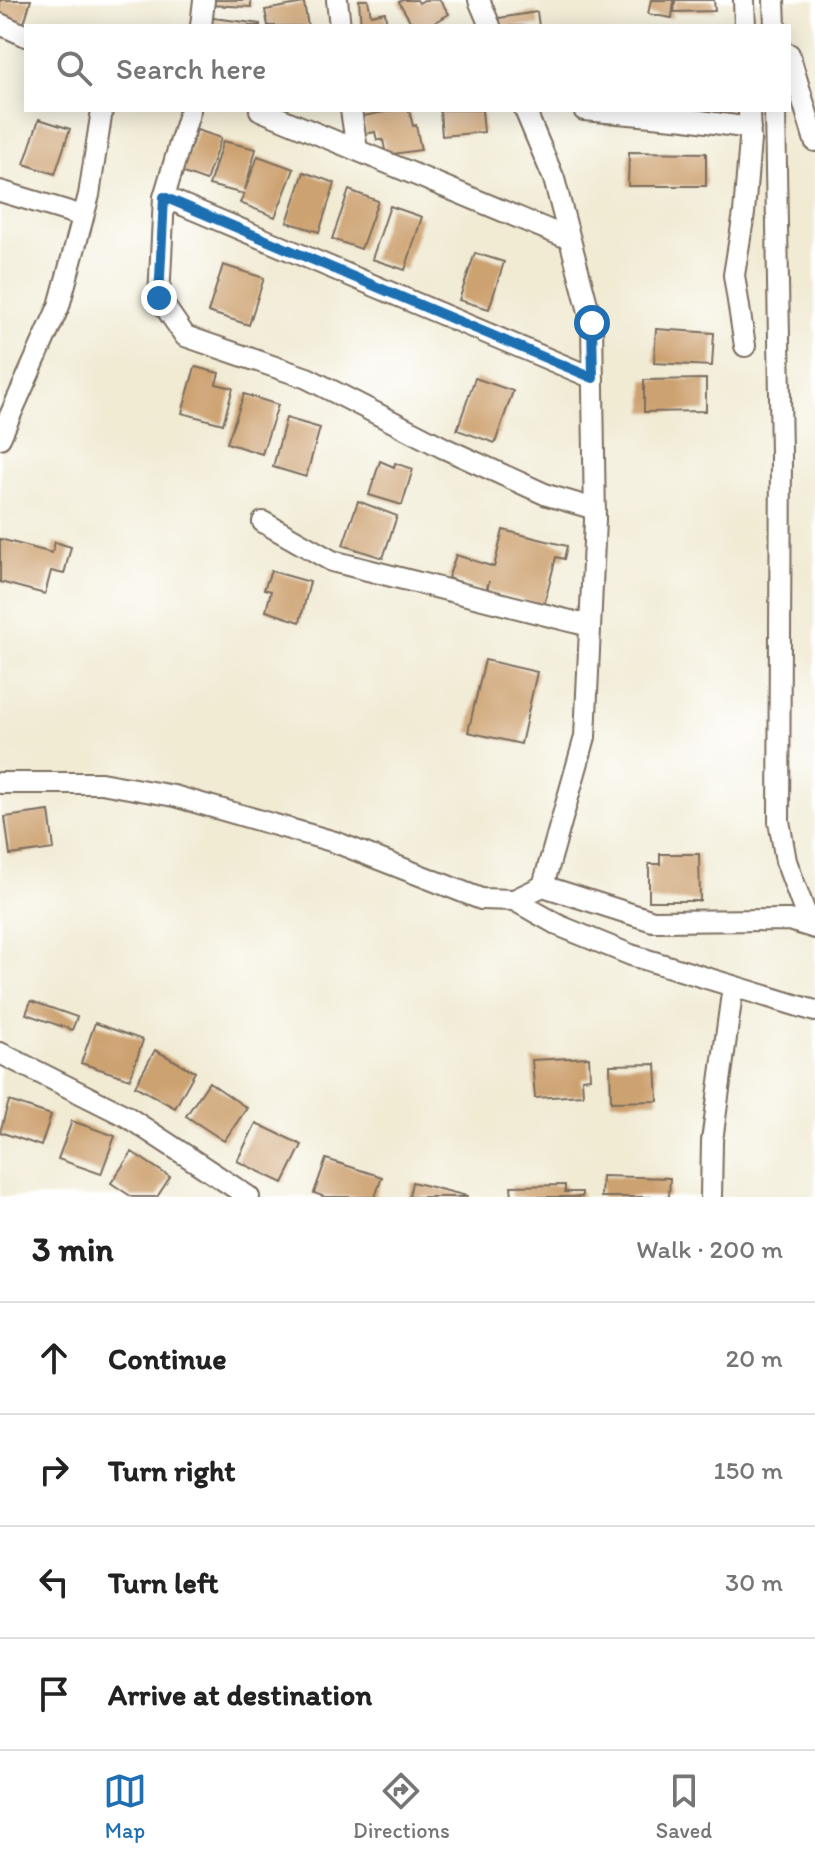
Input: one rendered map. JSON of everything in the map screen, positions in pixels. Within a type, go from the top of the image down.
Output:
[{"type":"street","points":[[201,24],[204,0]]},
{"type":"street","points":[[337,0],[340,24]]},
{"type":"street","points":[[479,0],[489,24]]},
{"type":"street","points":[[744,0],[745,24]]},
{"type":"street","points":[[0,24],[24,35]]},
{"type":"street","points":[[791,61],[815,141]]},
{"type":"street","points":[[0,438],[59,306],[89,195],[102,112]]},
{"type":"street","points":[[189,112],[164,197],[159,298],[185,336],[307,378],[444,448],[547,495],[595,509]]},
{"type":"street","points":[[265,112],[570,239]]},
{"type":"street","points":[[351,112],[357,150]]},
{"type":"street","points":[[526,112],[554,179],[592,323],[595,509],[585,737],[543,886]]},
{"type":"street","points":[[607,112],[686,119],[749,119],[744,213],[734,275],[745,346]]},
{"type":"street","points":[[775,112],[781,453],[779,821],[786,861],[812,927]]},
{"type":"street","points":[[0,191],[83,216]]},
{"type":"street","points":[[164,197],[593,378]]},
{"type":"street","points":[[263,522],[332,561],[590,626]]},
{"type":"street","points":[[0,783],[101,783],[174,796],[335,842],[481,899],[514,900],[543,886],[653,921],[789,920],[812,927]]},
{"type":"street","points":[[514,900],[560,926],[631,955],[815,1011]]},
{"type":"street","points":[[711,1197],[712,1141],[733,986]]},
{"type":"street","points":[[0,1053],[126,1116],[249,1197]]},
{"type":"building","points":[[0,0],[31,0],[24,23],[0,17]]},
{"type":"building","points":[[206,0],[251,0],[251,7],[206,5]]},
{"type":"building","points":[[359,0],[368,0],[371,15],[385,12],[387,24],[361,24]]},
{"type":"building","points":[[440,0],[449,14],[432,24],[412,24],[399,2]]},
{"type":"building","points":[[651,0],[674,0],[672,18],[648,14]]},
{"type":"building","points":[[675,0],[714,0],[715,11],[674,12]]},
{"type":"building","points":[[304,3],[308,24],[268,24],[265,10]]},
{"type":"building","points":[[537,12],[539,24],[500,24],[499,18]]},
{"type":"building","points":[[213,18],[260,24],[212,24]]},
{"type":"building","points":[[410,112],[413,126],[416,125],[421,150],[386,155],[383,140],[377,140],[375,132],[365,134],[363,116]]},
{"type":"building","points":[[440,112],[482,112],[484,132],[442,136]]},
{"type":"building","points":[[39,119],[70,129],[55,174],[24,164]]},
{"type":"building","points":[[197,130],[221,138],[206,181],[181,172]]},
{"type":"building","points":[[223,141],[256,149],[245,190],[258,156],[294,169],[275,217],[240,203],[244,194],[209,185]]},
{"type":"building","points":[[629,152],[706,153],[706,186],[628,186]]},
{"type":"building","points":[[304,172],[335,183],[319,232],[287,222]]},
{"type":"building","points":[[349,190],[378,201],[361,249],[332,239]]},
{"type":"building","points":[[390,206],[422,217],[405,270],[372,259]]},
{"type":"building","points":[[475,253],[504,262],[489,309],[459,300]]},
{"type":"building","points":[[223,265],[264,278],[249,325],[208,312]]},
{"type":"building","points":[[656,329],[714,333],[712,366],[654,363]]},
{"type":"building","points":[[195,367],[219,373],[216,384],[233,388],[223,424],[182,413]]},
{"type":"building","points":[[475,378],[513,391],[495,443],[457,430]]},
{"type":"building","points":[[706,379],[706,411],[644,412],[644,380]]},
{"type":"building","points":[[244,394],[278,405],[262,454],[227,443]]},
{"type":"building","points":[[286,418],[320,428],[306,477],[273,467]]},
{"type":"building","points":[[380,461],[394,467],[395,463],[413,469],[402,505],[369,495]]},
{"type":"building","points":[[358,501],[397,516],[383,558],[343,545]]},
{"type":"building","points":[[503,530],[567,546],[564,559],[556,557],[544,605],[487,591],[489,581],[486,591],[448,578],[456,555],[494,567]]},
{"type":"building","points":[[0,539],[52,553],[55,542],[71,547],[64,574],[51,571],[45,594],[0,582]]},
{"type":"building","points":[[271,571],[310,582],[300,622],[266,611],[271,591],[264,589]]},
{"type":"building","points":[[485,660],[537,672],[521,744],[468,732]]},
{"type":"building","points":[[49,811],[54,849],[10,855],[5,817]]},
{"type":"building","points":[[660,854],[699,854],[700,901],[649,901],[649,864],[660,864]]},
{"type":"building","points":[[31,1001],[77,1017],[72,1030],[26,1014]]},
{"type":"building","points":[[95,1023],[143,1040],[130,1079],[81,1063]]},
{"type":"building","points":[[155,1050],[195,1072],[175,1108],[135,1086]]},
{"type":"building","points":[[589,1057],[590,1078],[582,1079],[583,1095],[535,1098],[532,1060]]},
{"type":"building","points":[[656,1064],[658,1101],[611,1102],[610,1065]]},
{"type":"building","points":[[209,1082],[247,1108],[224,1141],[186,1116]]},
{"type":"building","points":[[9,1101],[51,1115],[41,1146],[0,1132]]},
{"type":"building","points":[[72,1121],[115,1136],[101,1174],[58,1159]]},
{"type":"building","points":[[256,1123],[302,1145],[283,1183],[237,1161]]},
{"type":"building","points":[[132,1152],[170,1177],[157,1197],[132,1197],[111,1183]]},
{"type":"building","points":[[326,1159],[382,1177],[375,1197],[325,1197],[314,1193]]},
{"type":"building","points":[[602,1176],[670,1178],[669,1197],[601,1197]]},
{"type":"building","points":[[412,1182],[467,1196],[467,1197],[409,1197]]},
{"type":"building","points":[[565,1185],[565,1192],[582,1192],[582,1197],[512,1197],[511,1186]]},
{"type":"route","points":[[159,298],[164,197],[593,378],[592,323]]}]
